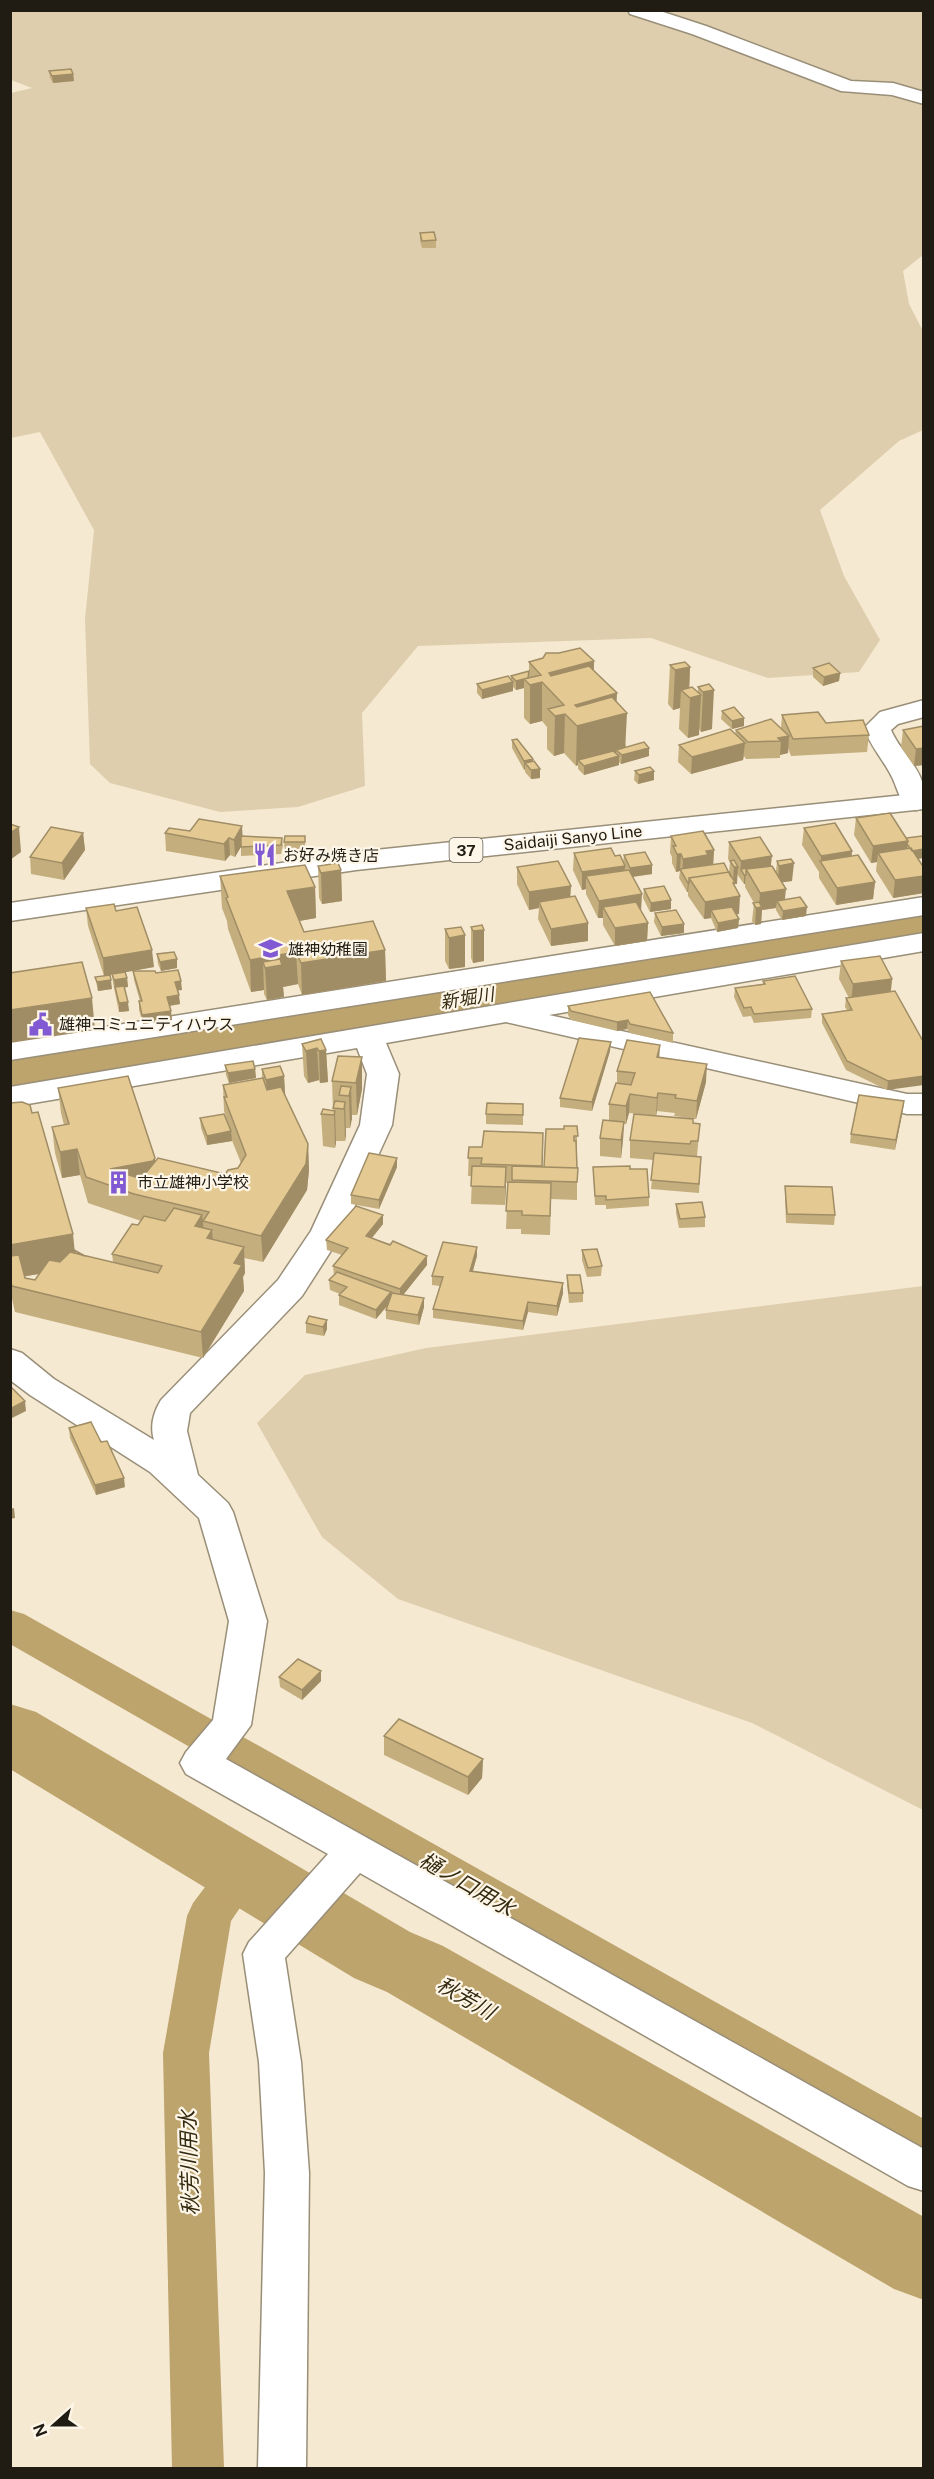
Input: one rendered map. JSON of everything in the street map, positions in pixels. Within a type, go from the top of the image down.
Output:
[{"type":"street","points":[[637,10],[699,30],[848,87],[893,89],[924,98]]},
{"type":"street","points":[[920,802],[884,746],[877,728],[889,718],[924,708]]},
{"type":"street","name":"Saidaiji Sanyo Line","points":[[10,912],[356,861],[920,802]]},
{"type":"street","points":[[10,1051],[155,1050],[368,1036],[502,1013],[549,986],[924,906]]},
{"type":"street","points":[[10,1097],[155,1050],[549,986],[924,942]]},
{"type":"street","points":[[502,1013],[907,1104],[924,1104]]},
{"type":"street","points":[[182,1481],[169,1431],[173,1409],[290,1288],[327,1232],[376,1125],[383,1074],[368,1036]]},
{"type":"street","points":[[10,1361],[42,1387],[163,1462],[215,1512],[248,1621],[232,1725],[200,1762],[924,2172]]},
{"type":"street","points":[[282,2469],[287,2173],[280,2062],[264,1954],[355,1851]]},
{"type":"shaded area","points":[[11,11],[923,11],[923,255],[903,271],[909,304],[923,331],[923,430],[899,441],[820,510],[844,576],[880,640],[859,672],[768,678],[651,638],[418,646],[362,713],[365,786],[298,807],[220,812],[110,783],[90,764],[85,619],[94,530],[40,432],[11,438],[11,93],[32,88],[11,80]]},
{"type":"shaded area","points":[[923,1286],[923,1810],[752,1723],[398,1599],[322,1537],[257,1423],[305,1375],[426,1348]]},
{"type":"building","points":[[71,69],[73,74],[52,76],[49,71]]},
{"type":"building","points":[[434,232],[436,240],[422,241],[420,233]]},
{"type":"building","points":[[580,648],[594,661],[549,673],[551,676],[589,666],[617,693],[575,705],[577,707],[612,697],[627,713],[577,726],[565,714],[555,716],[548,709],[564,705],[542,682],[530,685],[524,679],[541,675],[529,662],[543,658],[546,653],[559,653]]},
{"type":"building","points":[[685,662],[690,667],[675,670],[670,665]]},
{"type":"building","points":[[829,663],[840,673],[824,677],[813,668]]},
{"type":"building","points":[[529,671],[528,678],[516,681],[511,676]]},
{"type":"building","points":[[508,676],[513,682],[482,690],[477,684]]},
{"type":"building","points":[[709,684],[714,690],[703,692],[698,687]]},
{"type":"building","points":[[692,687],[701,695],[690,698],[681,690]]},
{"type":"building","points":[[734,707],[744,718],[732,721],[722,711]]},
{"type":"building","points":[[818,712],[826,723],[863,720],[869,735],[793,739],[782,715]]},
{"type":"building","points":[[771,719],[789,736],[778,738],[781,741],[748,742],[736,730]]},
{"type":"building","points":[[924,726],[924,748],[916,749],[903,730]]},
{"type":"building","points":[[730,729],[745,743],[692,757],[679,745]]},
{"type":"building","points":[[517,739],[533,759],[524,761],[512,740]]},
{"type":"building","points":[[644,742],[649,748],[622,755],[616,750]]},
{"type":"building","points":[[613,751],[619,756],[584,766],[578,760]]},
{"type":"building","points":[[534,761],[540,769],[531,770],[525,763]]},
{"type":"building","points":[[650,767],[654,771],[639,775],[635,771]]},
{"type":"building","points":[[890,813],[908,841],[873,846],[856,818]]},
{"type":"building","points":[[199,819],[242,826],[234,840],[229,838],[224,844],[165,833],[169,828],[190,831]]},
{"type":"building","points":[[835,823],[852,851],[821,856],[804,828]]},
{"type":"building","points":[[10,824],[19,827],[10,833]]},
{"type":"building","points":[[51,827],[83,833],[62,863],[30,857]]},
{"type":"building","points":[[703,831],[714,850],[706,851],[708,855],[683,859],[681,854],[677,854],[671,836]]},
{"type":"building","points":[[241,836],[282,838],[281,845],[241,847]]},
{"type":"building","points":[[285,836],[305,836],[305,842],[284,842]]},
{"type":"building","points":[[922,836],[924,849],[912,851],[906,838]]},
{"type":"building","points":[[760,837],[772,856],[741,861],[729,842]]},
{"type":"building","points":[[611,848],[615,856],[620,855],[625,866],[582,872],[574,853]]},
{"type":"building","points":[[911,848],[924,868],[924,876],[895,880],[878,853]]},
{"type":"building","points":[[645,852],[652,865],[630,868],[624,855]]},
{"type":"building","points":[[858,855],[875,882],[837,888],[820,861]]},
{"type":"building","points":[[791,859],[794,863],[779,866],[777,861]]},
{"type":"building","points":[[734,860],[738,867],[734,867],[730,861]]},
{"type":"building","points":[[558,861],[571,886],[529,892],[517,867]]},
{"type":"building","points":[[338,863],[341,870],[321,873],[318,866]]},
{"type":"building","points":[[724,863],[729,872],[689,878],[689,883],[680,869]]},
{"type":"building","points":[[305,865],[315,887],[287,891],[304,932],[373,921],[385,950],[301,963],[296,952],[250,960],[220,876]]},
{"type":"building","points":[[761,866],[746,869],[746,875],[741,869]]},
{"type":"building","points":[[772,866],[786,889],[760,893],[746,869]]},
{"type":"building","points":[[629,870],[642,894],[599,901],[586,876]]},
{"type":"building","points":[[729,872],[740,896],[705,902],[689,878]]},
{"type":"building","points":[[664,886],[671,900],[651,903],[644,889]]},
{"type":"building","points":[[575,896],[588,923],[551,929],[539,902]]},
{"type":"building","points":[[800,897],[807,907],[783,911],[777,901]]},
{"type":"building","points":[[636,902],[648,923],[615,928],[603,907]]},
{"type":"building","points":[[759,902],[762,907],[756,908],[753,903]]},
{"type":"building","points":[[114,904],[116,911],[137,907],[152,950],[103,958],[86,908]]},
{"type":"building","points":[[732,907],[739,919],[718,923],[711,910]]},
{"type":"building","points":[[676,910],[684,924],[662,927],[655,913]]},
{"type":"building","points":[[482,925],[484,930],[473,931],[471,927]]},
{"type":"building","points":[[461,927],[465,935],[449,938],[445,929]]},
{"type":"building","points":[[174,952],[177,959],[160,962],[157,954]]},
{"type":"building","points":[[880,956],[892,979],[853,984],[841,961]]},
{"type":"building","points":[[280,959],[282,965],[265,968],[263,962]]},
{"type":"building","points":[[82,962],[92,998],[10,1010],[10,973]]},
{"type":"building","points":[[178,970],[181,981],[175,982],[179,995],[167,997],[171,1011],[142,1015],[139,1001],[142,1001],[133,971],[155,971],[156,973]]},
{"type":"building","points":[[125,972],[127,978],[114,980],[112,974]]},
{"type":"building","points":[[110,975],[111,980],[97,982],[95,977]]},
{"type":"building","points":[[795,976],[812,1009],[754,1014],[751,1007],[744,1008],[735,988],[765,984],[763,981]]},
{"type":"building","points":[[124,986],[128,1002],[119,1003],[115,987]]},
{"type":"building","points":[[895,991],[924,1043],[924,1076],[888,1081],[847,1061],[822,1014],[852,1010],[846,998]]},
{"type":"building","points":[[650,992],[673,1033],[630,1024],[628,1020],[617,1022],[571,1011],[568,1006]]},
{"type":"building","points":[[579,1038],[611,1042],[592,1102],[560,1098]]},
{"type":"building","points":[[321,1039],[326,1050],[319,1051],[317,1048],[306,1051],[302,1044]]},
{"type":"building","points":[[627,1040],[660,1045],[657,1057],[707,1064],[697,1101],[658,1093],[657,1098],[630,1094],[626,1106],[609,1104],[616,1083],[631,1085],[635,1073],[617,1071]]},
{"type":"building","points":[[338,1056],[362,1057],[356,1083],[332,1081]]},
{"type":"building","points":[[253,1061],[255,1069],[228,1073],[225,1065]]},
{"type":"building","points":[[280,1066],[284,1076],[266,1080],[262,1069]]},
{"type":"building","name":"市立雄神小学校","points":[[128,1076],[155,1158],[153,1161],[110,1169],[141,1179],[158,1158],[225,1174],[228,1170],[238,1168],[246,1155],[224,1097],[227,1097],[223,1085],[263,1078],[267,1090],[281,1087],[308,1144],[306,1164],[261,1236],[203,1221],[209,1212],[134,1194],[86,1177],[77,1149],[60,1152],[52,1127],[69,1124],[58,1088]]},
{"type":"building","points":[[341,1086],[351,1087],[349,1096],[339,1095]]},
{"type":"building","points":[[859,1095],[904,1101],[896,1140],[851,1134]]},
{"type":"building","points":[[335,1101],[345,1102],[344,1109],[333,1108]]},
{"type":"building","points":[[22,1102],[30,1105],[32,1113],[38,1112],[73,1234],[10,1245],[10,1103]]},
{"type":"building","points":[[487,1103],[523,1104],[523,1115],[486,1114]]},
{"type":"building","points":[[323,1109],[335,1111],[334,1115],[321,1114]]},
{"type":"building","points":[[224,1114],[231,1131],[207,1136],[200,1118]]},
{"type":"building","points":[[634,1114],[693,1119],[693,1123],[700,1124],[698,1141],[691,1141],[690,1144],[630,1140]]},
{"type":"building","points":[[603,1120],[624,1122],[621,1140],[600,1138]]},
{"type":"building","points":[[564,1126],[577,1126],[578,1136],[574,1136],[574,1141],[576,1141],[577,1168],[544,1167],[546,1129],[564,1129]]},
{"type":"building","points":[[484,1131],[543,1133],[542,1166],[481,1164],[482,1158],[468,1158],[469,1147],[482,1147]]},
{"type":"building","points":[[369,1153],[397,1158],[379,1200],[351,1195]]},
{"type":"building","points":[[654,1153],[701,1157],[699,1184],[651,1180]]},
{"type":"building","points":[[472,1166],[506,1167],[505,1187],[471,1186]]},
{"type":"building","points":[[512,1166],[578,1168],[577,1182],[512,1180]]},
{"type":"building","points":[[630,1166],[630,1169],[647,1169],[649,1197],[606,1200],[606,1196],[595,1196],[593,1167]]},
{"type":"building","points":[[508,1182],[551,1183],[550,1216],[522,1215],[522,1211],[506,1211]]},
{"type":"building","points":[[785,1186],[832,1187],[835,1215],[787,1214]]},
{"type":"building","points":[[702,1202],[705,1217],[680,1219],[676,1204]]},
{"type":"building","points":[[356,1206],[383,1215],[366,1236],[390,1245],[393,1241],[427,1256],[400,1289],[333,1266],[348,1248],[326,1240]]},
{"type":"building","points":[[174,1208],[202,1215],[195,1226],[212,1230],[207,1238],[244,1247],[234,1263],[242,1265],[201,1332],[12,1286],[10,1256],[19,1255],[25,1278],[35,1280],[49,1260],[60,1262],[70,1252],[158,1273],[162,1266],[112,1254],[132,1224],[138,1225],[144,1216],[165,1221]]},
{"type":"building","points":[[443,1242],[477,1247],[470,1271],[563,1283],[557,1306],[528,1302],[523,1321],[433,1309],[443,1277],[432,1276]]},
{"type":"building","points":[[597,1249],[602,1266],[588,1268],[582,1250]]},
{"type":"building","points":[[337,1272],[391,1292],[376,1310],[339,1295],[347,1287],[329,1280]]},
{"type":"building","points":[[567,1275],[580,1275],[583,1293],[569,1293]]},
{"type":"building","points":[[392,1293],[424,1298],[418,1315],[386,1310]]},
{"type":"building","points":[[309,1316],[327,1320],[323,1327],[306,1323]]},
{"type":"building","points":[[10,1386],[25,1401],[10,1409]]},
{"type":"building","points":[[91,1422],[101,1442],[107,1441],[124,1478],[95,1485],[69,1428]]},
{"type":"building","points":[[298,1659],[321,1671],[302,1690],[279,1677]]},
{"type":"building","points":[[399,1719],[483,1759],[468,1777],[384,1736]]},
{"type":"waterway","name":"新堀川","points":[[10,1072],[924,923]]},
{"type":"waterway","name":"樋ノ口用水","points":[[10,1625],[924,2143]]},
{"type":"waterway","name":"秋芳川","points":[[10,1732],[382,1955],[415,1969],[924,2262]]},
{"type":"waterway","name":"秋芳川用水","points":[[198,2468],[186,2053],[209,1916],[243,1871]]},
{"type":"place","name":"お好み焼き店","points":[[265,855]]},
{"type":"place","name":"雄神幼稚園","points":[[270,949]]},
{"type":"place","name":"雄神コミュニティハウス","points":[[41,1024]]},
{"type":"place","name":"市立雄神小学校","points":[[119,1182]]}]
